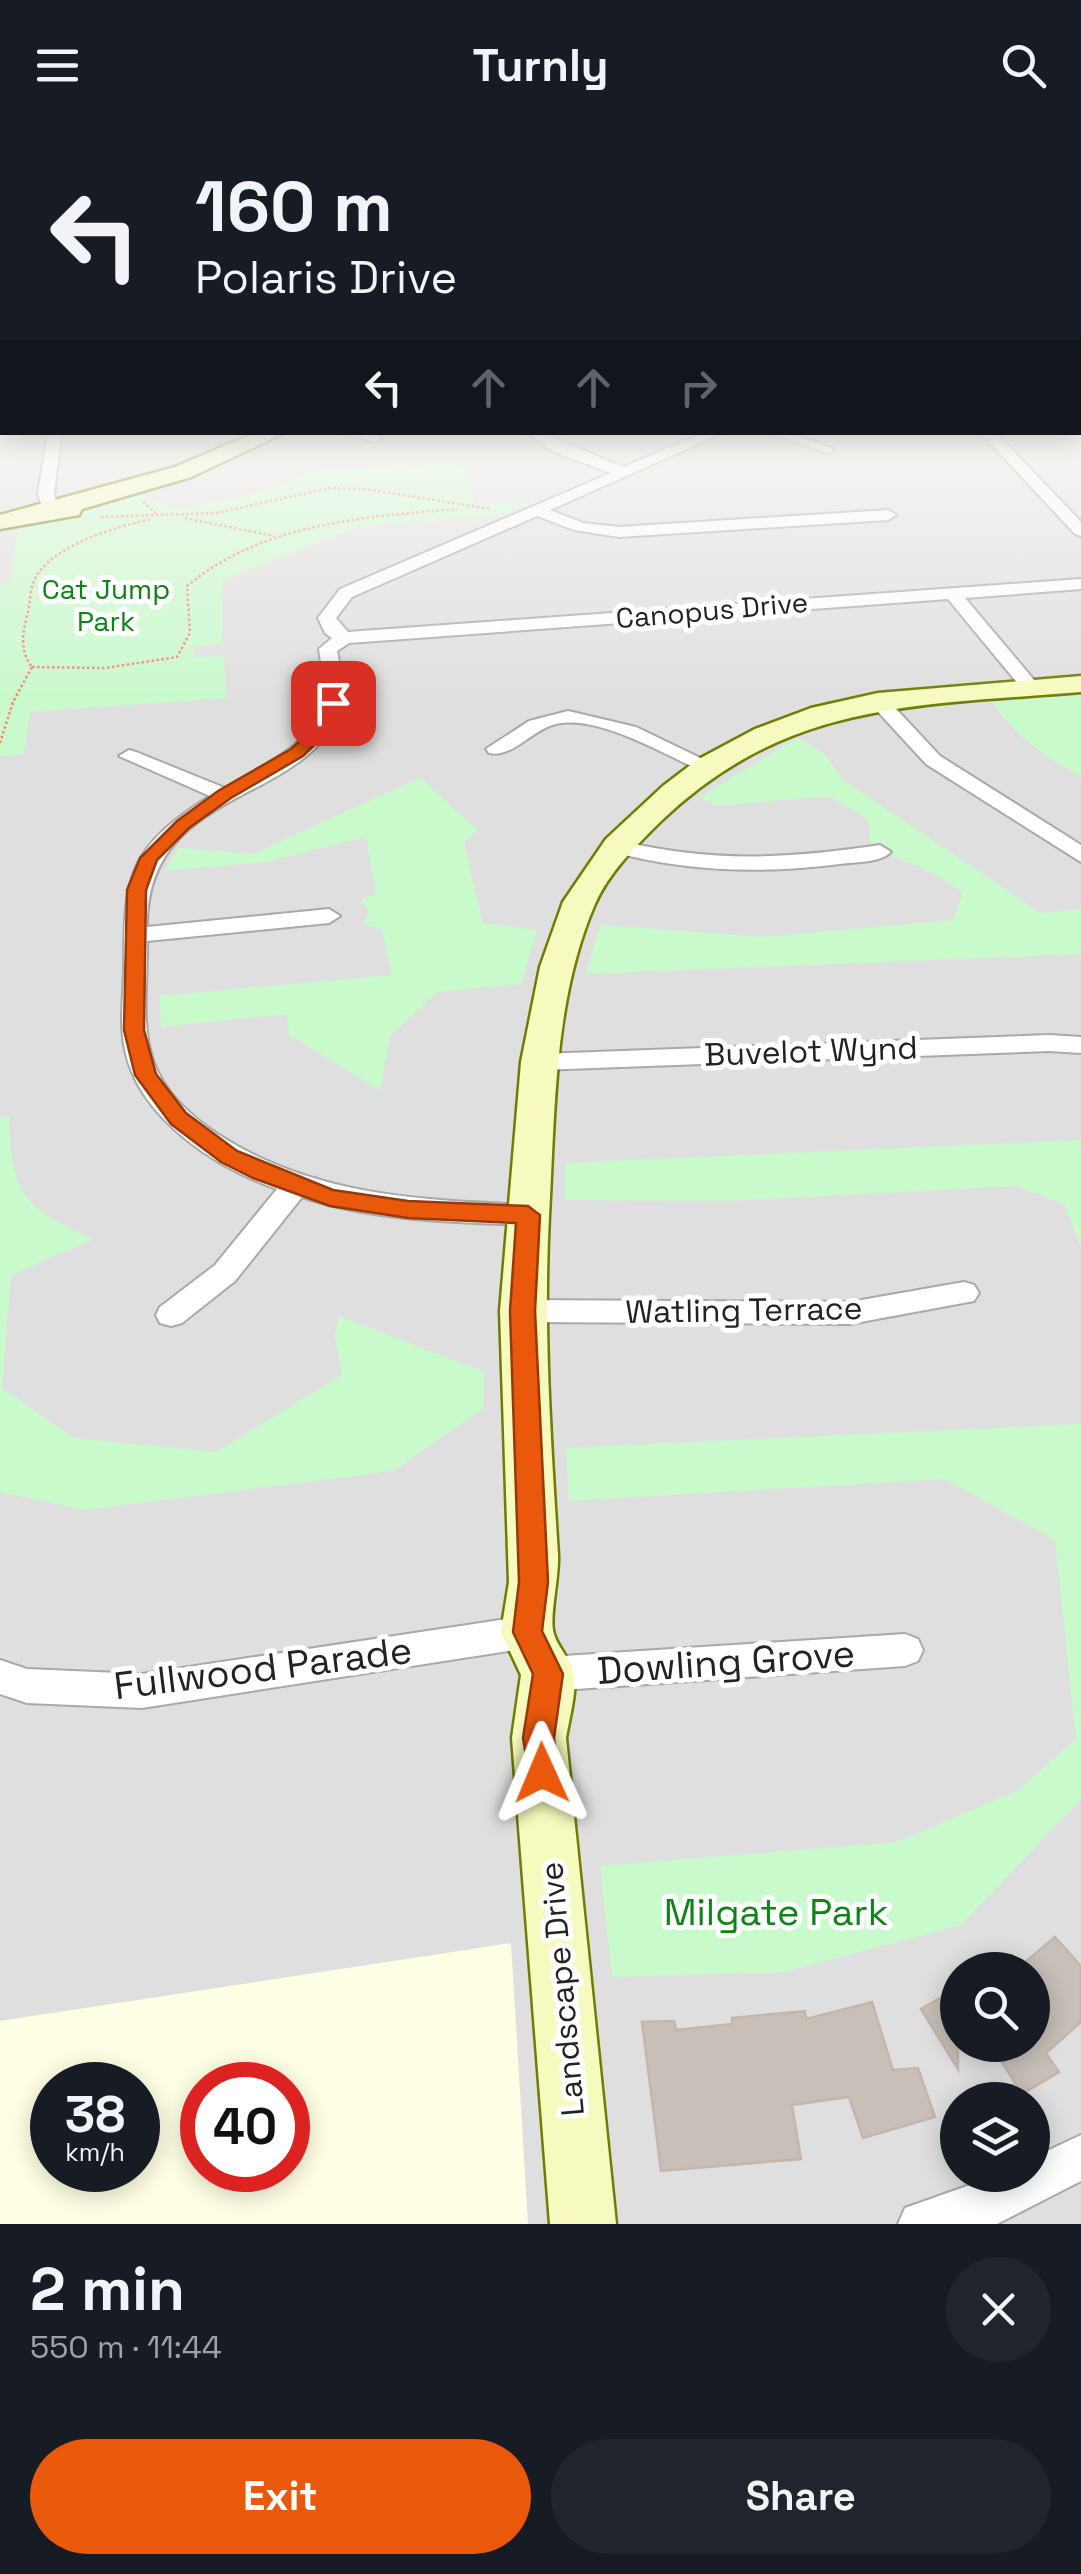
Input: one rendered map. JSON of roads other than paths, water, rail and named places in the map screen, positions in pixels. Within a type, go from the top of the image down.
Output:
[{"type":"street","points":[[0,522],[64,507]]},
{"type":"street","points":[[528,1215],[408,1210],[330,1198],[294,1187],[216,1147],[178,1118],[146,1075],[134,1030],[136,890],[149,858],[183,824],[224,794],[297,752],[322,729],[333,703],[328,649],[344,638],[331,629],[327,618],[346,594],[543,507]]},
{"type":"street","points":[[1058,507],[1081,531]]},
{"type":"street","points":[[535,510],[580,527],[619,532],[888,515]]},
{"type":"street","name":"Canopus Drive","points":[[344,638],[1081,584]]},
{"type":"street","points":[[952,593],[1031,688]]},
{"type":"street","name":"Landscape Drive","points":[[584,2224],[539,1738],[522,1311],[540,1062],[557,967],[579,902],[617,846],[706,766],[784,728],[878,701],[1081,684]]},
{"type":"street","points":[[878,701],[933,760],[1081,855]]},
{"type":"street","points":[[496,750],[552,718],[574,716],[597,721],[706,766]]},
{"type":"street","points":[[129,756],[224,794]]},
{"type":"street","points":[[617,846],[663,861],[736,868],[799,865],[880,852]]},
{"type":"street","points":[[137,935],[329,916]]},
{"type":"street","name":"Buvelot Wynd","points":[[540,1062],[1049,1042],[1081,1045]]},
{"type":"street","points":[[171,1315],[226,1273],[294,1187]]},
{"type":"street","name":"Watling Terrace","points":[[522,1311],[850,1313],[964,1293]]},
{"type":"street","name":"Dowling Grove","points":[[538,1653],[905,1650]]},
{"type":"street","name":"Fullwood Parade","points":[[0,1677],[27,1686],[142,1691],[538,1653]]},
{"type":"street","points":[[922,2224],[986,2206],[1081,2157]]},
{"type":"park label","name":"Cat Jump Park","points":[[106,605]]},
{"type":"park label","name":"Milgate Park","points":[[776,1912]]}]
